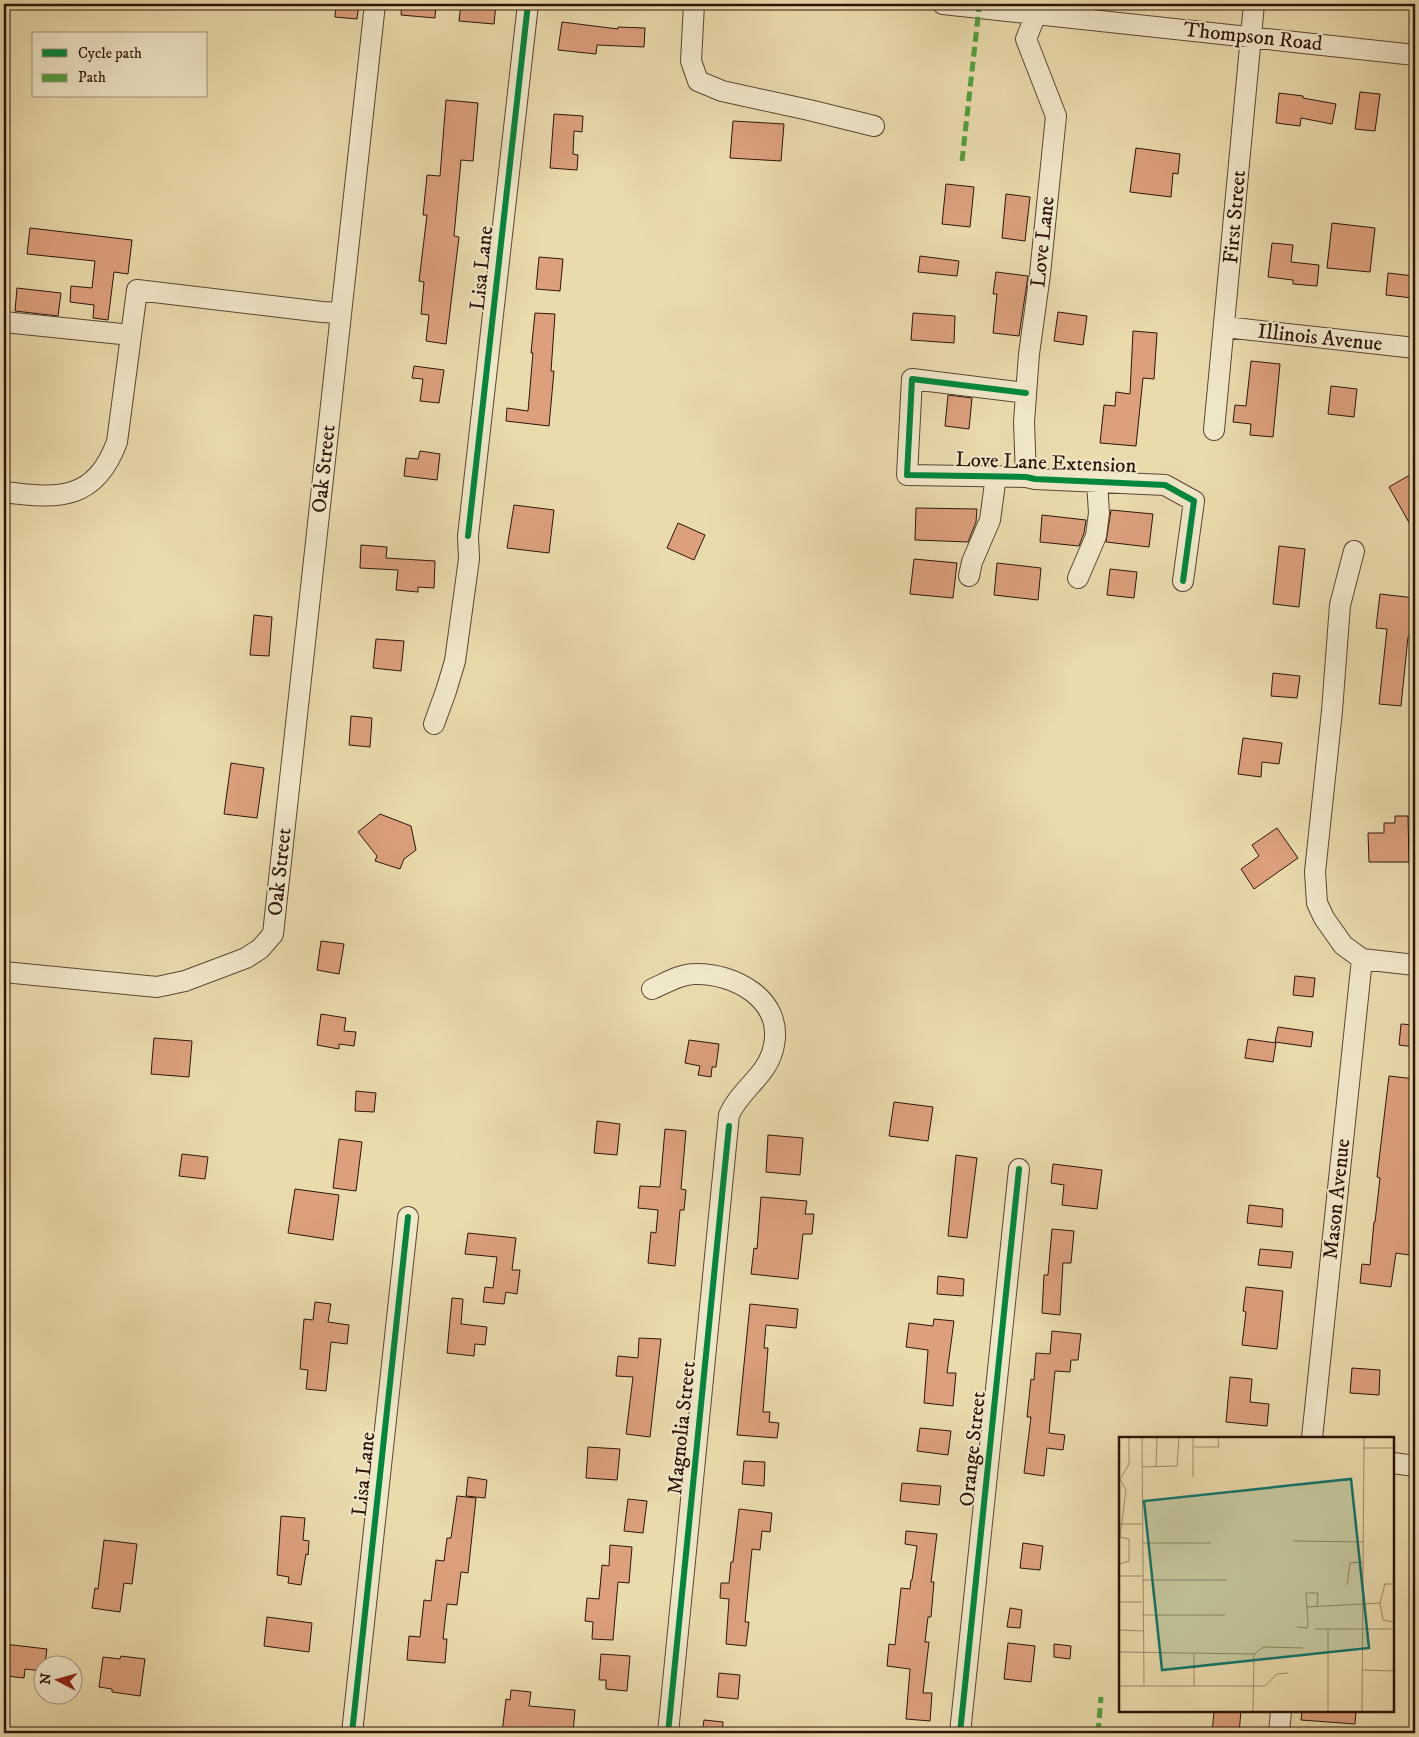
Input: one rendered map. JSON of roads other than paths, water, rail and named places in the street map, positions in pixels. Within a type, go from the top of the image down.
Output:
[{"type":"street","name":"Oak Street","points":[[4,972],[157,987],[184,982],[246,958],[260,949],[273,934],[375,4]]},
{"type":"street","name":"Lisa Lane","points":[[434,724],[455,662],[469,559],[468,536],[528,4]]},
{"type":"street","points":[[694,4],[691,61],[698,81],[722,91],[874,126]]},
{"type":"street","name":"Thompson Road","points":[[942,4],[1037,9],[1415,55]]},
{"type":"street","name":"First Street","points":[[1214,430],[1254,4]]},
{"type":"street","name":"Love Lane","points":[[1026,477],[1024,422],[1029,354],[1040,274],[1056,116],[1026,39],[1037,9]]},
{"type":"street","points":[[4,492],[37,496],[62,495],[78,490],[94,480],[105,468],[117,442],[137,290],[341,313]]},
{"type":"street","points":[[4,322],[131,335]]},
{"type":"street","name":"Illinois Avenue","points":[[1225,327],[1415,348]]},
{"type":"street","name":"Love Lane Extension","points":[[1026,393],[912,379],[907,475],[1026,477],[1165,485],[1194,501],[1183,581]]},
{"type":"street","points":[[969,576],[972,562],[990,520],[996,476]]},
{"type":"street","points":[[1078,578],[1096,536],[1099,512],[1097,482]]},
{"type":"street","points":[[1354,551],[1340,605],[1332,711],[1315,872],[1316,903],[1324,918],[1344,945],[1362,959],[1415,964]]},
{"type":"street","name":"Mason Avenue","points":[[1312,1437],[1362,959]]},
{"type":"street","name":"Magnolia Street","points":[[652,989],[682,975],[716,975],[732,980],[757,994],[766,1003],[775,1028],[775,1044],[771,1058],[763,1072],[733,1106],[729,1115],[668,1733]]},
{"type":"street","name":"Orange Street","points":[[960,1733],[1018,1169]]},
{"type":"street","name":"Lisa Lane","points":[[352,1733],[408,1217]]},
{"type":"street","points":[[1394,1463],[1415,1466]]},
{"type":"street","points":[[1279,1733],[1281,1712]]}]
